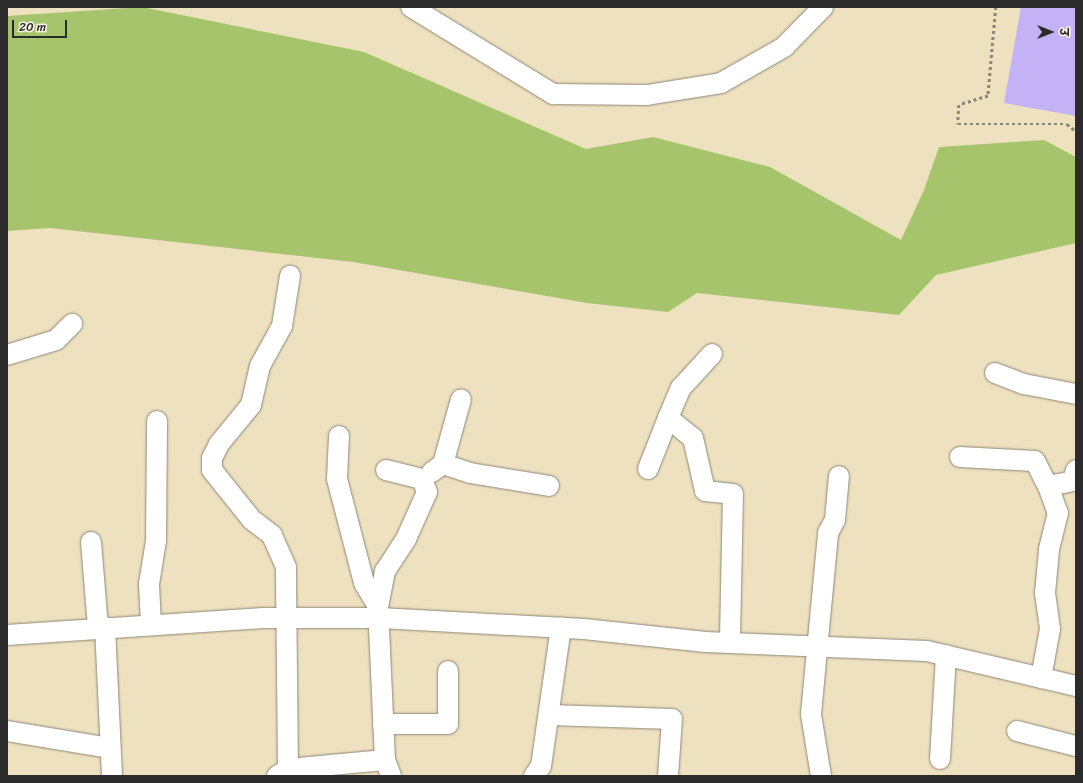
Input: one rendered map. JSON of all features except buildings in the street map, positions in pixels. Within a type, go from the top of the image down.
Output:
[{"type":"street","points":[[411,7],[553,94],[647,95],[721,83],[784,47],[823,7]]},
{"type":"street","points":[[290,276],[282,326],[260,366],[251,405],[219,444],[212,458],[212,470],[252,520],[272,535],[286,567],[288,618],[288,772],[388,768],[383,724],[379,612],[384,571],[406,539],[427,492],[422,479]]},
{"type":"street","points":[[7,355],[56,340],[72,324]]},
{"type":"street","points":[[648,469],[681,388],[712,354]]},
{"type":"street","points":[[995,373],[1024,384],[1076,394]]},
{"type":"street","points":[[386,470],[422,479],[443,464],[461,398]]},
{"type":"street","points":[[668,418],[693,438],[705,491],[733,494],[730,642]]},
{"type":"street","points":[[151,624],[149,584],[156,541],[157,421]]},
{"type":"street","points":[[339,436],[337,479],[364,583],[379,612]]},
{"type":"street","points":[[960,457],[1035,461],[1048,486],[1058,513],[1049,550],[1045,593],[1050,629],[1041,678]]},
{"type":"street","points":[[443,464],[470,474],[549,486]]},
{"type":"street","points":[[1048,486],[1073,481],[1076,470]]},
{"type":"street","points":[[821,776],[811,714],[816,644],[839,476]]},
{"type":"street","points":[[90,542],[102,627],[112,776]]},
{"type":"street","points":[[7,635],[102,627],[379,612],[730,642],[816,644],[927,651],[1076,686]]},
{"type":"street","points":[[534,776],[541,766],[543,735],[550,715],[561,627]]},
{"type":"street","points":[[940,759],[946,655]]},
{"type":"street","points":[[383,724],[448,724],[448,671]]},
{"type":"street","points":[[550,715],[672,719],[668,776]]},
{"type":"street","points":[[7,731],[110,748]]},
{"type":"street","points":[[1017,731],[1076,746]]},
{"type":"path","points":[[996,7],[988,96],[959,105],[958,124],[1067,124],[1076,131]]},
{"type":"green space","points":[[142,7],[364,52],[586,149],[653,137],[770,167],[901,240],[924,190],[939,147],[1044,140],[1076,157],[1076,243],[936,275],[899,315],[697,293],[668,312],[587,303],[353,262],[50,228],[7,231],[7,16]]}]
